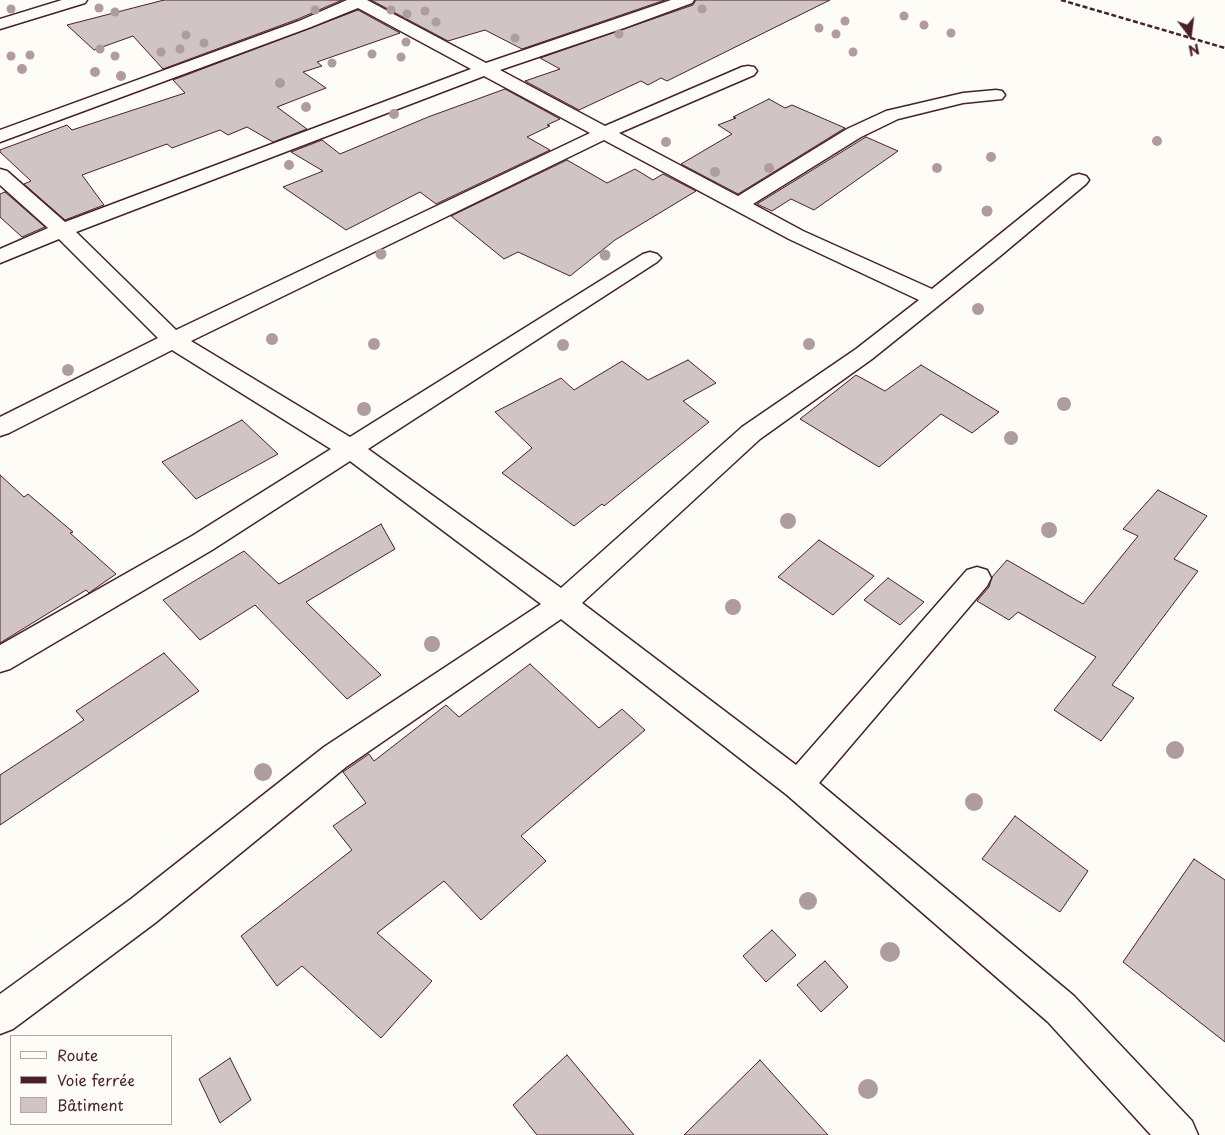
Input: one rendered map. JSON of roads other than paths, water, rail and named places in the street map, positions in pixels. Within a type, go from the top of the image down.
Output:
[{"type":"street","points":[[0,24],[79,0]]},
{"type":"street","points":[[0,257],[62,230],[521,56],[686,0]]},
{"type":"street","points":[[0,136],[305,24],[356,1],[796,235],[933,298]]},
{"type":"street","points":[[0,427],[173,340],[604,133],[748,71]]},
{"type":"street","points":[[740,204],[854,133],[892,115],[963,98],[996,95]]},
{"type":"street","points":[[0,175],[62,230],[173,340],[349,448],[562,604],[798,784],[1061,1009],[1178,1135]]},
{"type":"street","points":[[0,1016],[143,911],[335,757],[562,604],[752,433],[864,354],[992,253],[1079,180]]},
{"type":"street","points":[[0,660],[202,542],[650,258]]},
{"type":"street","points":[[798,784],[977,578]]},
{"type":"railway","points":[[1061,0],[1225,48]]}]
